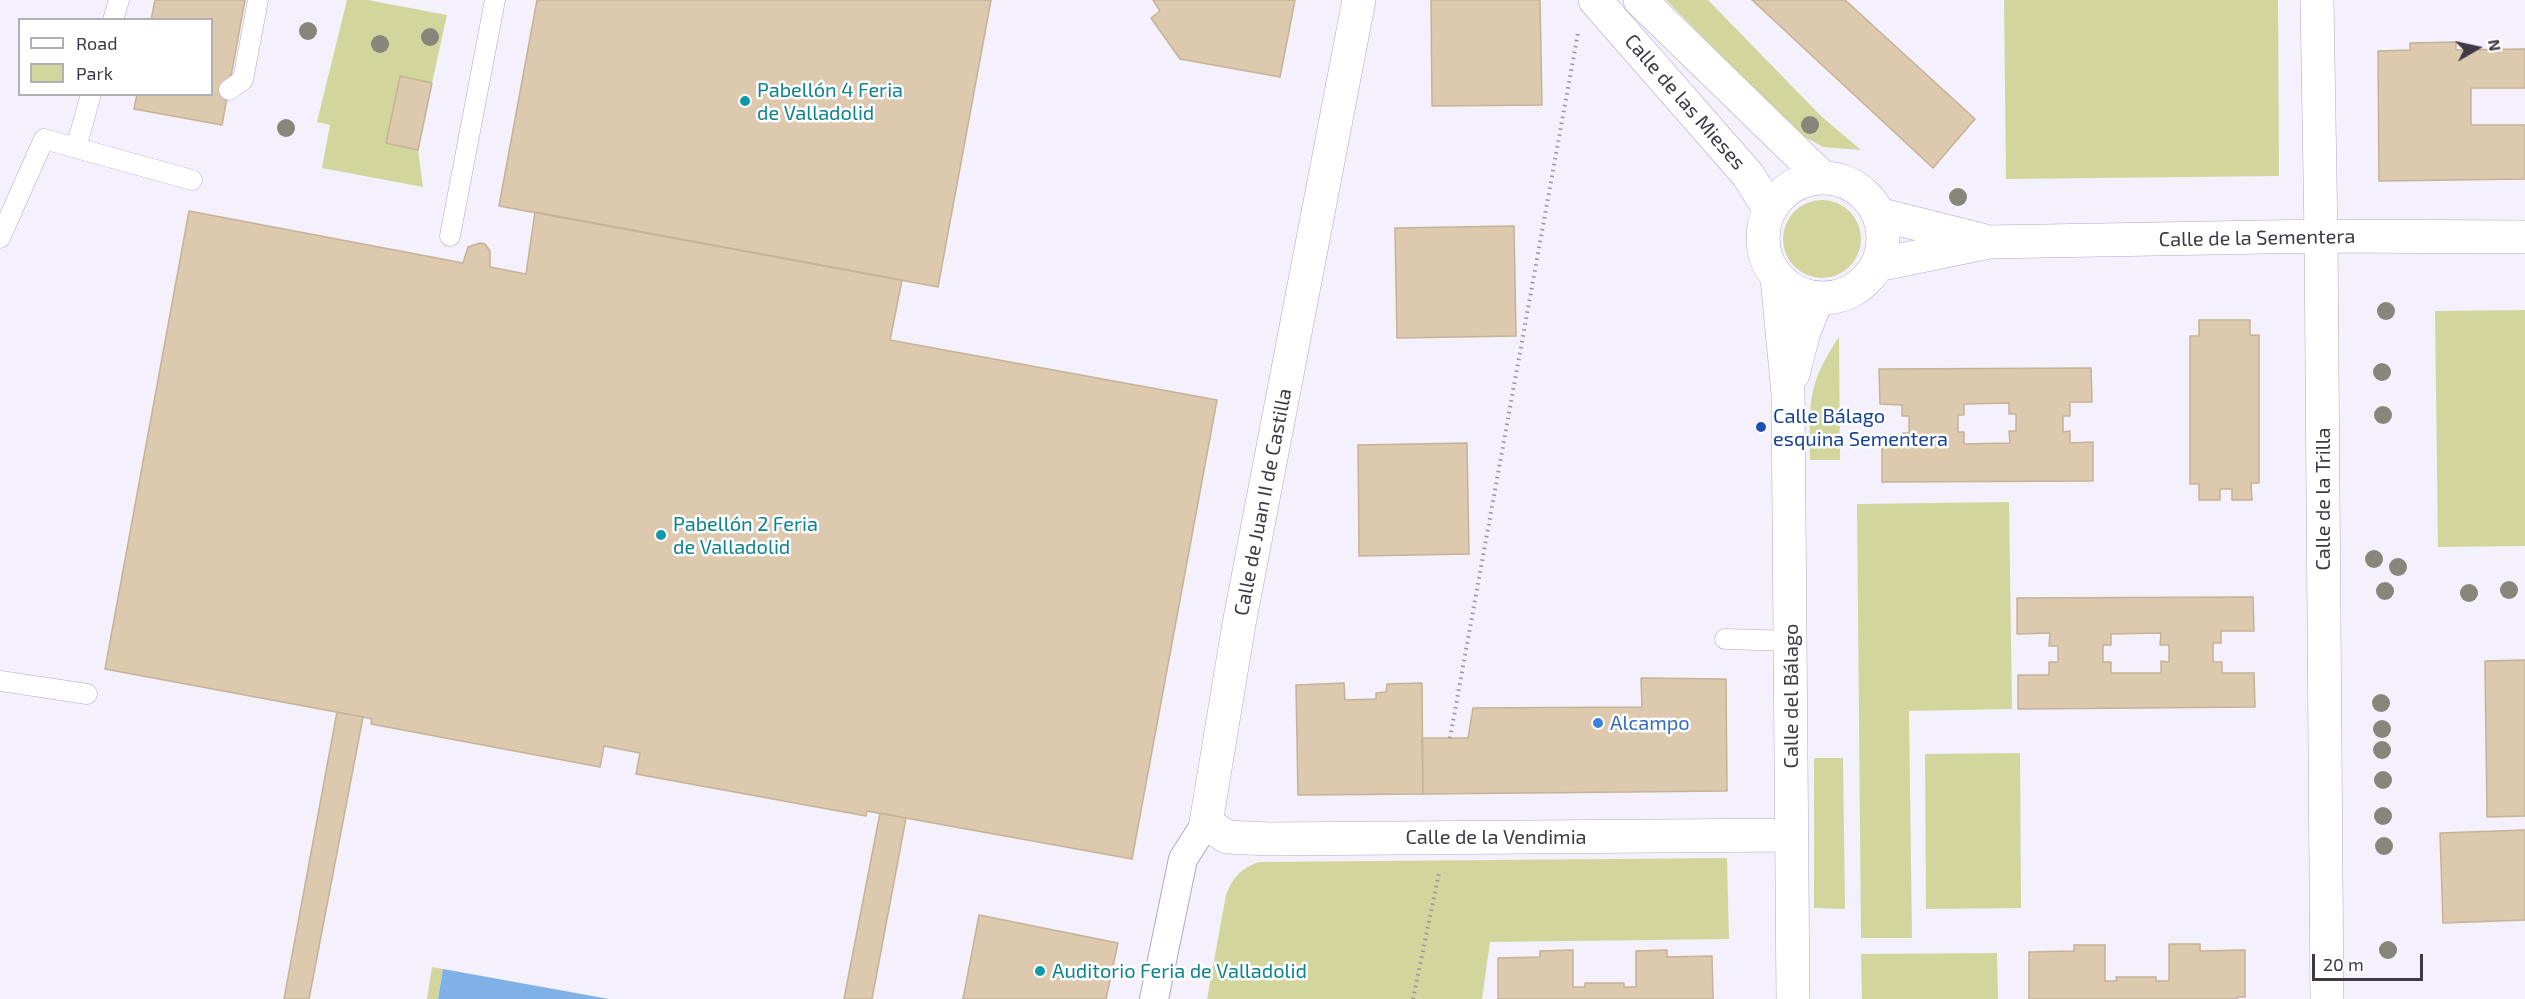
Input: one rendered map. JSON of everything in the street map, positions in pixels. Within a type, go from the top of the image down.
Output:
[{"type":"street","name":"Calle de Juan II de Castilla","points":[[1154,999],[1183,859],[1206,822],[1239,624],[1359,0]]},
{"type":"street","name":"Calle de las Mieses","points":[[1595,0],[1748,175],[1769,209]]},
{"type":"street","name":"Calle de las Mieses","points":[[1640,0],[1823,178]]},
{"type":"street","name":"Calle de la Trilla","points":[[2317,0],[2327,999]]},
{"type":"street","points":[[1823,178],[1834,178],[1853,186],[1867,197],[1878,214],[1883,241],[1877,265],[1863,283],[1854,290],[1831,298],[1817,298],[1791,290],[1776,278],[1762,245],[1765,220],[1769,209],[1779,196],[1792,186],[1807,180],[1823,178]]},
{"type":"street","name":"Calle de la Sementera","points":[[1878,214],[1989,242]]},
{"type":"street","name":"Calle de la Sementera","points":[[1877,265],[1989,242],[2321,236],[2525,237]]},
{"type":"street","name":"Calle del Bálago","points":[[1776,278],[1788,393],[1793,999]]},
{"type":"street","name":"Calle del Bálago","points":[[1788,393],[1804,332],[1817,298]]},
{"type":"street","name":"Calle de la Vendimia","points":[[1206,822],[1227,837],[1790,835]]},
{"type":"lane","points":[[114,18],[119,0]]},
{"type":"lane","points":[[229,90],[243,80],[258,0]]},
{"type":"lane","points":[[450,236],[495,0]]},
{"type":"lane","points":[[76,148],[90,96]]},
{"type":"lane","points":[[0,238],[44,139],[192,180]]},
{"type":"lane","points":[[1725,639],[1791,641]]},
{"type":"lane","points":[[0,681],[87,694]]},
{"type":"path","points":[[1450,738],[1579,29]]},
{"type":"path","points":[[1413,999],[1446,838]]},
{"type":"green space","points":[[347,0],[368,0],[447,15],[432,83],[400,76],[386,143],[418,150],[423,187],[322,168],[330,125],[317,122]]},
{"type":"green space","points":[[1666,0],[1708,0],[1821,116],[1861,150],[1823,147],[1798,133]]},
{"type":"green space","points":[[2004,0],[2278,0],[2279,176],[2006,179]]},
{"type":"green space","points":[[1814,200],[1830,200],[1844,206],[1855,217],[1861,231],[1861,247],[1855,261],[1844,272],[1830,278],[1814,278],[1800,272],[1789,261],[1783,247],[1783,231],[1789,217],[1800,206]]},
{"type":"green space","points":[[2525,310],[2525,546],[2438,547],[2435,311]]},
{"type":"green space","points":[[1839,337],[1840,460],[1810,460],[1810,409],[1815,382]]},
{"type":"green space","points":[[2009,502],[2012,709],[1909,711],[1912,938],[1861,938],[1857,504]]},
{"type":"green space","points":[[2020,753],[2021,908],[1926,909],[1925,754]]},
{"type":"green space","points":[[1814,758],[1843,758],[1845,909],[1814,908]]},
{"type":"green space","points":[[1727,858],[1729,939],[1490,942],[1482,999],[1207,999],[1226,895],[1238,874],[1259,862]]},
{"type":"green space","points":[[1997,953],[1998,999],[1862,999],[1861,954]]},
{"type":"green space","points":[[432,967],[443,969],[438,999],[427,999]]},
{"type":"water","points":[[443,969],[609,999],[438,999]]},
{"type":"building","points":[[155,0],[245,0],[222,125],[134,109],[137,96],[213,96],[213,18],[151,18]]},
{"type":"building","name":"Pabellón 4 Feria de Valladolid","points":[[537,0],[991,0],[938,287],[499,206]]},
{"type":"building","points":[[1153,0],[1295,0],[1280,77],[1180,59],[1151,18],[1160,11]]},
{"type":"building","points":[[1431,0],[1540,0],[1542,105],[1432,106]]},
{"type":"building","points":[[1752,0],[1845,0],[1975,119],[1933,168]]},
{"type":"building","points":[[2456,42],[2456,50],[2525,49],[2525,88],[2471,88],[2471,125],[2525,125],[2525,179],[2379,181],[2378,51],[2410,50],[2410,43]]},
{"type":"building","points":[[400,76],[432,83],[418,150],[386,143]]},
{"type":"building","name":"Pabellón 2 Feria de Valladolid","points":[[189,211],[463,263],[468,247],[480,243],[485,244],[490,251],[490,267],[526,274],[535,212],[902,280],[890,340],[1217,400],[1132,859],[867,811],[866,816],[636,774],[640,753],[604,746],[600,767],[371,724],[372,719],[363,717],[105,669]]},
{"type":"building","points":[[1514,226],[1516,336],[1397,338],[1395,228]]},
{"type":"building","points":[[2199,320],[2250,320],[2250,335],[2259,335],[2259,483],[2251,483],[2252,500],[2232,500],[2232,489],[2220,489],[2220,500],[2199,500],[2199,484],[2190,484],[2190,336],[2199,336]]},
{"type":"building","points":[[2091,368],[2092,402],[2070,402],[2070,416],[2063,416],[2063,432],[2070,431],[2070,443],[2093,442],[2093,481],[1882,482],[1882,444],[1903,444],[1903,433],[1909,433],[1909,416],[1902,416],[1902,405],[1880,404],[1879,369]],"holes":[[[2009,403],[2009,414],[2016,414],[2016,431],[2009,431],[2010,443],[1964,444],[1964,432],[1958,432],[1958,415],[1964,415],[1964,404]]]},
{"type":"building","points":[[1467,443],[1469,554],[1359,556],[1358,445]]},
{"type":"building","points":[[2253,597],[2254,631],[2221,631],[2221,643],[2213,643],[2213,662],[2222,662],[2222,673],[2254,673],[2255,707],[2018,709],[2018,675],[2049,675],[2049,662],[2058,662],[2058,646],[2049,646],[2050,633],[2017,634],[2017,598]],"holes":[[[2161,633],[2160,645],[2169,645],[2169,662],[2161,661],[2161,673],[2111,673],[2111,662],[2103,662],[2103,645],[2111,645],[2111,634]]]},
{"type":"building","points":[[2525,660],[2525,816],[2487,817],[2485,661]]},
{"type":"building","name":"Alcampo","points":[[1641,678],[1726,679],[1727,791],[1423,794],[1422,738],[1468,738],[1473,708],[1642,707]]},
{"type":"building","points":[[1344,683],[1345,700],[1376,699],[1376,693],[1386,692],[1387,684],[1422,683],[1423,794],[1298,795],[1296,685]]},
{"type":"building","points":[[337,712],[363,717],[309,999],[284,999]]},
{"type":"building","points":[[880,813],[906,818],[872,999],[844,999]]},
{"type":"building","points":[[2525,830],[2525,920],[2443,923],[2440,833]]},
{"type":"building","name":"Auditorio Feria de Valladolid","points":[[979,915],[1118,943],[1106,999],[963,999]]},
{"type":"building","points":[[2169,944],[2200,944],[2200,951],[2245,950],[2245,997],[2237,997],[2237,999],[2029,999],[2029,952],[2074,951],[2074,945],[2105,945],[2105,981],[2117,981],[2116,977],[2156,977],[2156,981],[2169,981]]},
{"type":"building","points":[[1573,950],[1573,987],[1585,987],[1585,983],[1624,983],[1624,987],[1636,987],[1636,951],[1667,950],[1667,957],[1712,956],[1713,999],[1498,999],[1498,958],[1540,957],[1540,951]]},
{"type":"place","name":"Pabellón 4 Feria de Valladolid","points":[[745,101]]},
{"type":"place","name":"Calle Bálago esquina Sementera","points":[[1761,427]]},
{"type":"place","name":"Pabellón 2 Feria de Valladolid","points":[[661,535]]},
{"type":"place","name":"Alcampo","points":[[1598,723]]},
{"type":"place","name":"Auditorio Feria de Valladolid","points":[[1040,971]]}]
